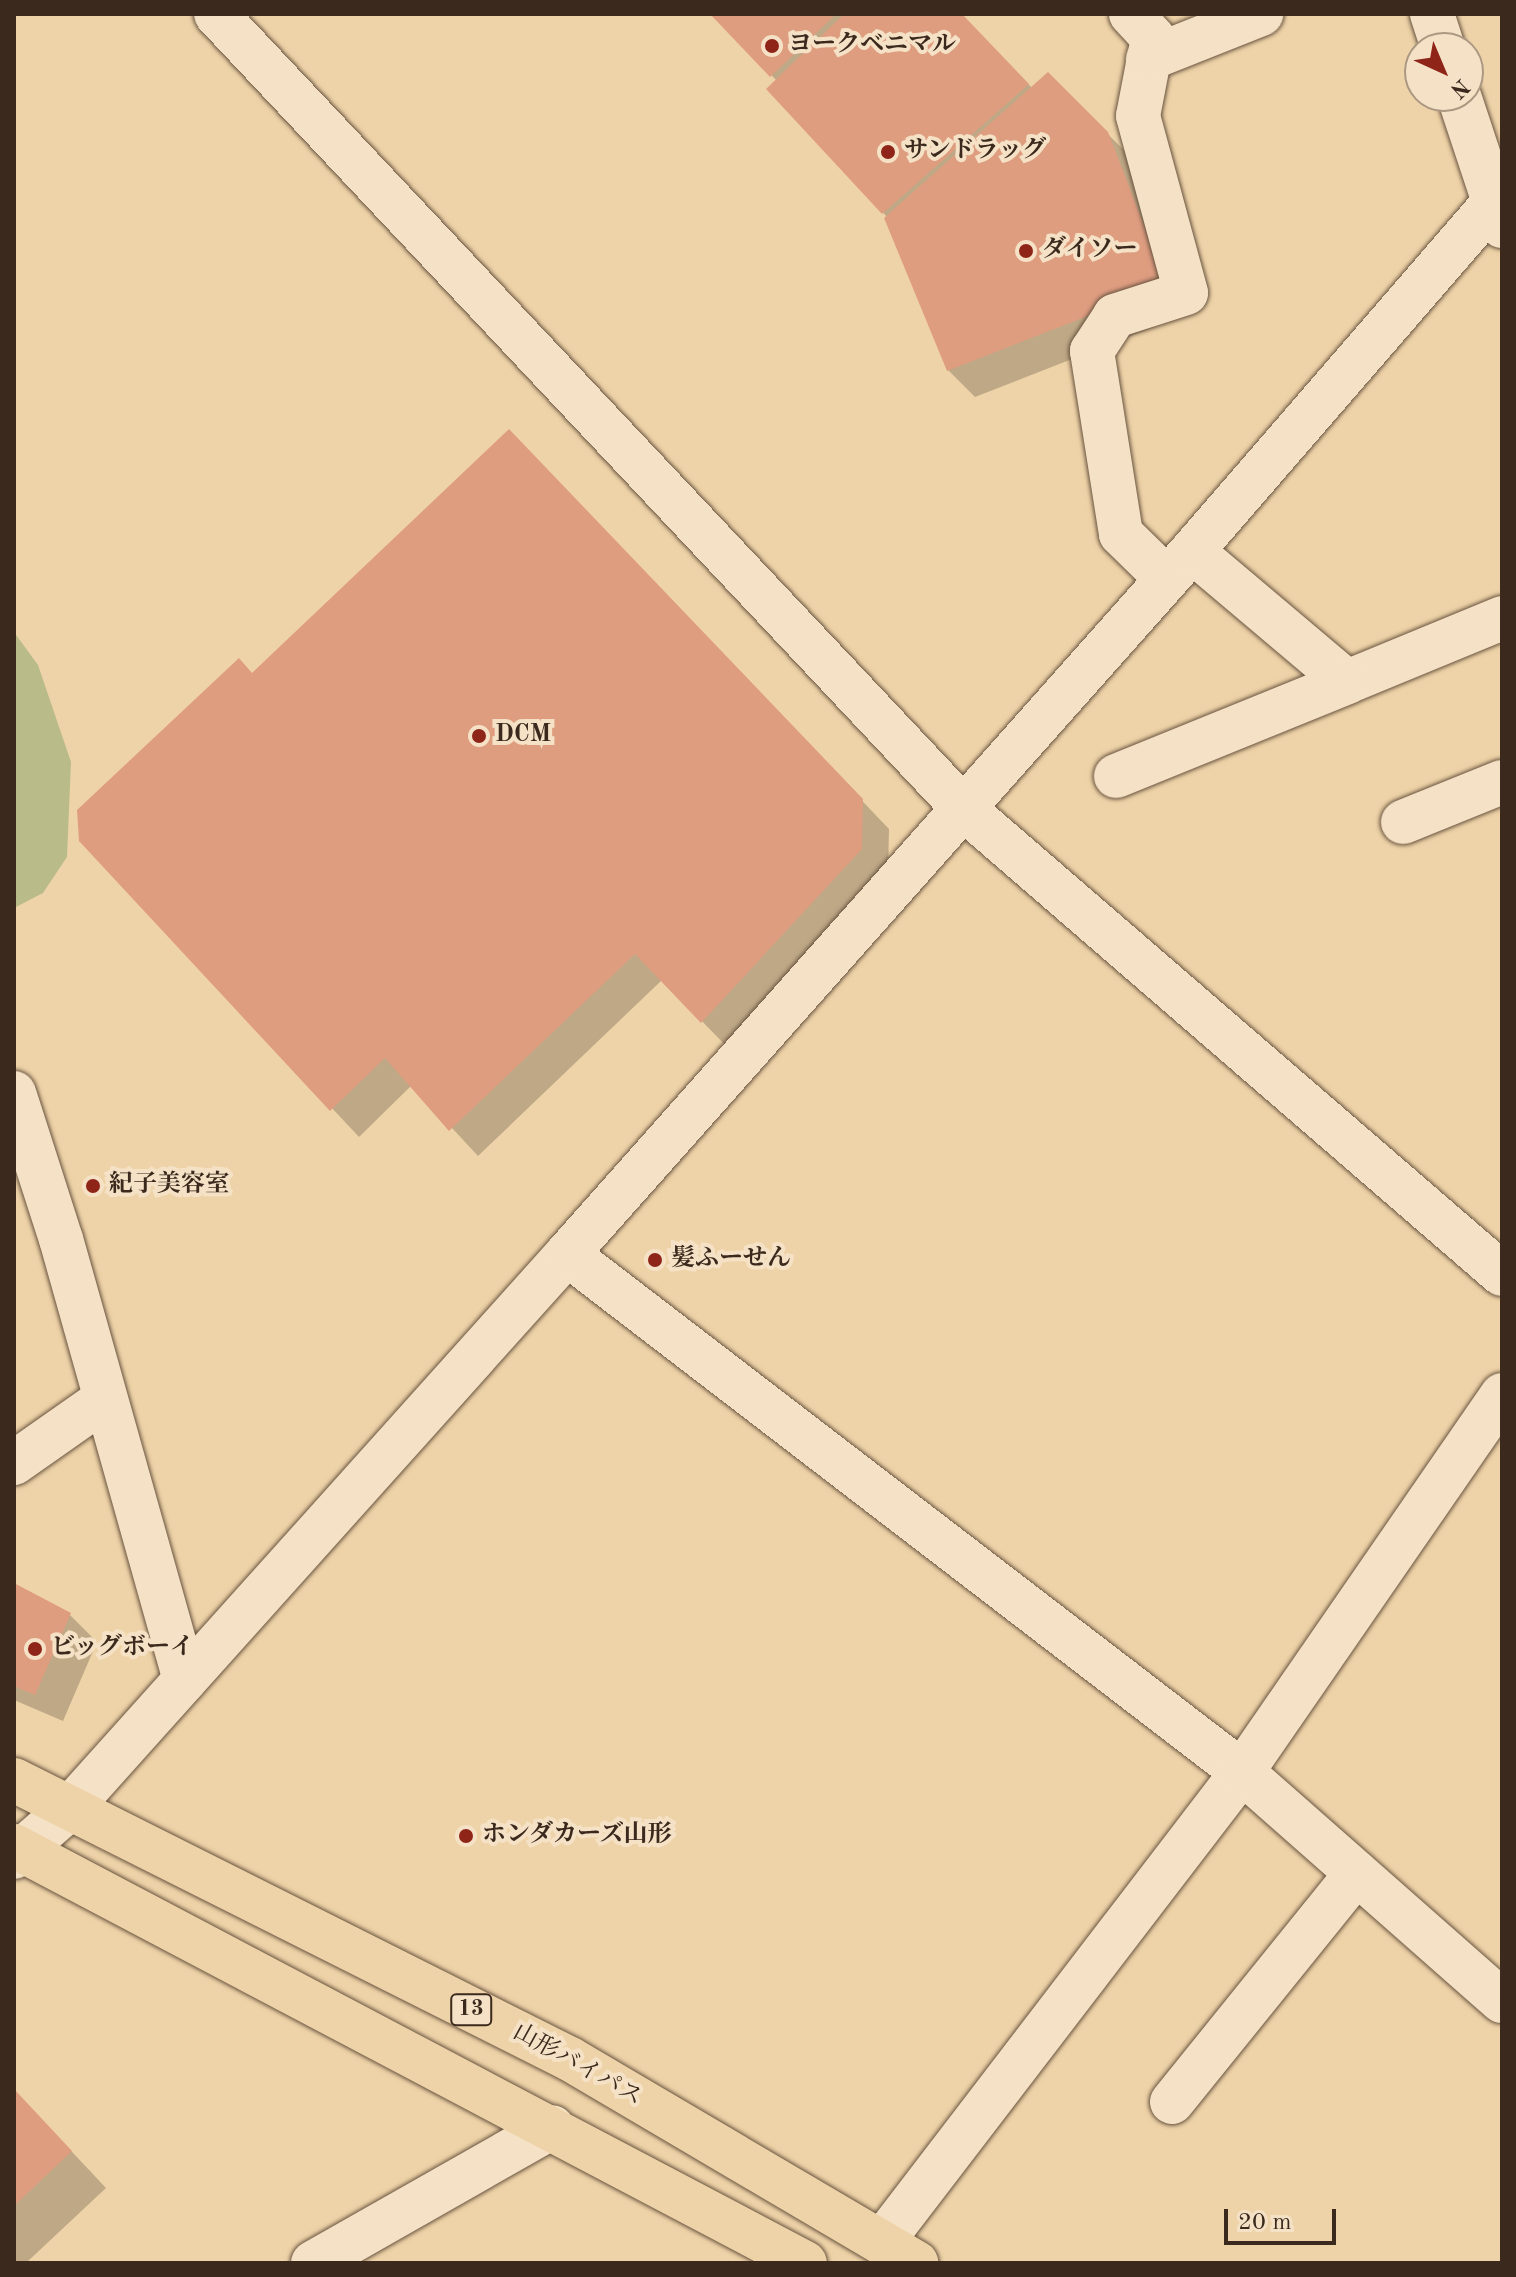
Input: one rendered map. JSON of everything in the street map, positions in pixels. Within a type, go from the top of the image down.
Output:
[{"type":"highway","name":"山形バイパス","points":[[14,1780],[570,2059],[899,2253]]},
{"type":"highway","points":[[17,1851],[552,2127],[805,2263]]},
{"type":"street","points":[[216,14],[964,809],[1502,1274]]},
{"type":"street","points":[[1131,14],[1153,38],[1138,116],[1186,293],[1115,316],[1092,351],[1121,534],[1180,565],[1347,682]]},
{"type":"street","points":[[1148,59],[1261,14]]},
{"type":"street","points":[[17,1851],[70,1808],[1499,207],[1465,112]]},
{"type":"street","points":[[1116,776],[1502,618]]},
{"type":"street","points":[[1403,822],[1502,782]]},
{"type":"street","points":[[14,1093],[185,1680]]},
{"type":"street","points":[[567,1254],[1242,1772],[1502,2001]]},
{"type":"street","points":[[899,2253],[1242,1772],[1502,1395]]},
{"type":"street","points":[[14,1463],[105,1399]]},
{"type":"street","points":[[1172,2102],[1357,1873]]},
{"type":"street","points":[[313,2263],[552,2127]]},
{"type":"green space","points":[[14,632],[38,665],[71,762],[67,857],[43,893],[14,908]]},
{"type":"building","name":"ヨークベニマル","points":[[710,14],[836,14],[770,77]]},
{"type":"building","name":"サンドラッグ","points":[[844,14],[962,14],[1029,84],[882,214],[766,89]]},
{"type":"building","name":"ダイソー","points":[[1048,72],[1108,132],[1167,285],[947,371],[884,218]]},
{"type":"building","name":"DCM","points":[[509,429],[863,799],[862,849],[701,1023],[635,954],[449,1131],[385,1058],[330,1111],[79,841],[77,810],[239,658],[252,673]]},
{"type":"building","name":"ビッグボーイ","points":[[14,1583],[71,1613],[35,1695],[14,1686]]},
{"type":"building","points":[[14,2089],[72,2151],[14,2206]]},
{"type":"place","name":"ヨークベニマル","points":[[772,46]]},
{"type":"place","name":"サンドラッグ","points":[[888,152]]},
{"type":"place","name":"ダイソー","points":[[1026,251]]},
{"type":"place","name":"DCM","points":[[479,736]]},
{"type":"place","name":"紀子美容室","points":[[93,1186]]},
{"type":"place","name":"髪ふーせん","points":[[655,1260]]},
{"type":"place","name":"ビッグボーイ","points":[[35,1649]]},
{"type":"place","name":"ホンダカーズ山形","points":[[466,1836]]}]
